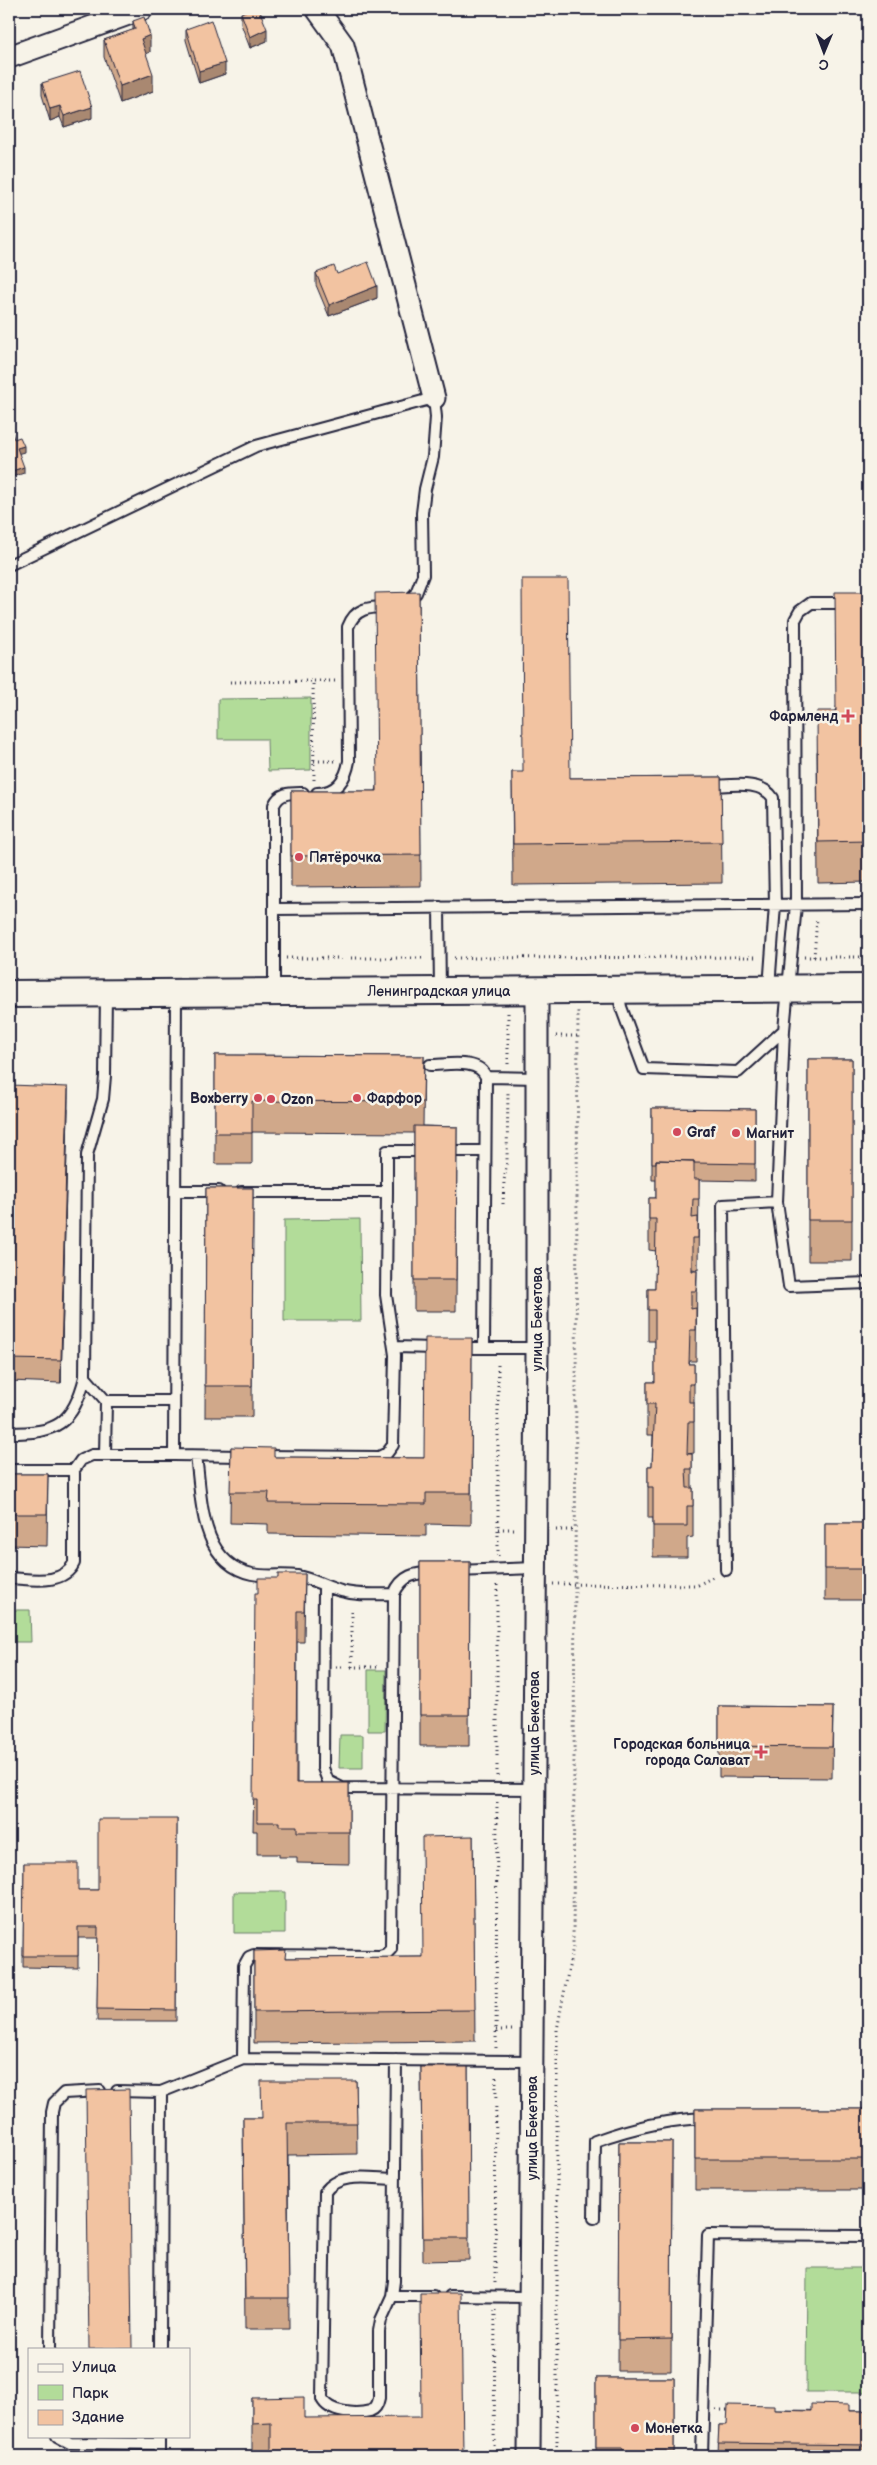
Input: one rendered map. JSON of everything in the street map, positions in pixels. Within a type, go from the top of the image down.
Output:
[{"type":"street","points":[[9,57],[142,9]]},
{"type":"street","points":[[317,9],[343,45],[434,398]]},
{"type":"street","name":"Ленинградская улица","points":[[9,994],[868,988]]},
{"type":"street","name":"улица Бекетова","points":[[529,2456],[537,1348],[537,991]]},
{"type":"lane","points":[[9,565],[256,446],[434,398],[435,445],[423,504],[423,575],[420,586],[408,601],[399,607],[370,607],[354,615],[348,627],[349,761],[347,773],[338,786],[326,793],[286,793],[280,796],[274,806],[274,992]]},
{"type":"lane","points":[[779,989],[791,957],[796,905],[795,620],[800,611],[812,603],[868,603]]},
{"type":"lane","points":[[698,786],[757,786],[770,794],[774,804],[775,904],[772,957],[779,989],[784,1030],[777,1202],[789,1286],[868,1283]]},
{"type":"lane","points":[[274,909],[868,904]]},
{"type":"lane","points":[[439,908],[440,991]]},
{"type":"lane","points":[[618,990],[622,1007],[644,1069],[738,1072],[784,1030]]},
{"type":"lane","points":[[174,1456],[176,993]]},
{"type":"lane","points":[[9,1433],[36,1433],[51,1428],[62,1422],[72,1412],[79,1400],[84,1377],[87,1155],[100,1111],[104,1084],[106,994]]},
{"type":"lane","points":[[430,1065],[473,1065],[482,1070],[486,1077],[484,1348]]},
{"type":"lane","points":[[486,1077],[538,1078]]},
{"type":"lane","points":[[9,1578],[60,1578],[70,1570],[74,1563],[74,1470],[77,1464],[87,1457],[105,1455],[379,1457],[387,1453],[395,1439],[395,1347],[386,1295],[387,1151],[485,1151]]},
{"type":"lane","points":[[175,1191],[387,1192]]},
{"type":"lane","points":[[726,1570],[723,1205],[777,1202]]},
{"type":"lane","points":[[395,1347],[537,1348]]},
{"type":"lane","points":[[84,1377],[106,1401],[105,1455]]},
{"type":"lane","points":[[106,1401],[174,1401]]},
{"type":"lane","points":[[196,1456],[206,1527],[211,1541],[226,1561],[236,1568],[252,1574],[295,1576],[352,1593],[394,1594]]},
{"type":"lane","points":[[9,1470],[74,1470]]},
{"type":"lane","points":[[243,2059],[244,1966],[249,1957],[254,1955],[380,1956],[391,1949],[394,1594],[398,1584],[412,1574],[445,1572],[498,1569],[535,1576]]},
{"type":"lane","points":[[324,1585],[324,1776],[333,1785],[342,1788],[534,1789]]},
{"type":"lane","points":[[50,2348],[52,2112],[54,2102],[64,2093],[72,2091],[161,2092],[243,2059],[532,2061]]},
{"type":"lane","points":[[395,2179],[342,2179],[332,2183],[325,2192],[322,2398],[328,2408],[338,2411],[370,2411],[378,2404],[379,2331],[381,2320],[392,2296],[394,2281],[395,2179],[396,2060]]},
{"type":"lane","points":[[160,2348],[161,2092]]},
{"type":"lane","points":[[594,2218],[595,2141],[628,2130],[683,2119],[722,2118]]},
{"type":"lane","points":[[702,2456],[708,2235],[868,2236]]},
{"type":"lane","points":[[392,2296],[531,2297]]},
{"type":"lane","points":[[61,2438],[70,2443],[159,2440],[159,2456]]},
{"type":"path","points":[[313,681],[314,793]]},
{"type":"path","points":[[230,682],[348,681]]},
{"type":"path","points":[[314,761],[349,761]]},
{"type":"path","points":[[814,957],[818,904]]},
{"type":"path","points":[[274,958],[772,957]]},
{"type":"path","points":[[791,957],[868,957]]},
{"type":"path","points":[[557,2456],[557,2030],[573,1946],[578,990]]},
{"type":"path","points":[[503,1204],[507,1162]]},
{"type":"path","points":[[494,2456],[498,1348]]},
{"type":"path","points":[[535,1576],[575,1584],[698,1585],[726,1570]]},
{"type":"path","points":[[352,1593],[352,1667]]},
{"type":"path","points":[[324,1667],[393,1667]]},
{"type":"path","points":[[704,2410],[733,2410]]},
{"type":"green space","points":[[311,698],[311,770],[268,771],[267,739],[218,739],[218,699]]},
{"type":"green space","points":[[360,1219],[361,1321],[284,1321],[284,1220]]},
{"type":"green space","points":[[9,1610],[30,1610],[31,1642],[9,1642]]},
{"type":"green space","points":[[368,1670],[386,1670],[385,1731],[368,1731]]},
{"type":"green space","points":[[340,1735],[363,1735],[363,1768],[339,1768]]},
{"type":"green space","points":[[234,1892],[285,1892],[285,1933],[234,1933]]},
{"type":"green space","points":[[807,2268],[868,2268],[868,2392],[806,2392]]},
{"type":"building","points":[[250,9],[259,9],[267,29],[250,37],[241,13]]},
{"type":"building","points":[[144,17],[150,35],[141,39],[153,74],[120,86],[104,40],[135,29],[133,21]]},
{"type":"building","points":[[211,20],[225,63],[199,71],[186,29]]},
{"type":"building","points":[[80,71],[92,107],[64,116],[60,106],[50,109],[42,83]]},
{"type":"building","points":[[368,262],[377,286],[329,305],[316,273],[334,266],[337,274]]},
{"type":"building","points":[[9,424],[14,439],[20,437],[24,446],[17,448],[24,467],[9,472]]},
{"type":"building","points":[[522,579],[568,579],[570,778],[721,777],[722,842],[513,844],[512,772],[523,772]]},
{"type":"building","points":[[419,592],[421,855],[291,856],[291,791],[377,791],[375,593]]},
{"type":"building","points":[[835,592],[868,592],[868,841],[818,842],[817,711],[836,711]]},
{"type":"building","points":[[215,1055],[424,1056],[423,1102],[252,1101],[252,1133],[215,1133]]},
{"type":"building","points":[[808,1059],[852,1059],[852,1220],[808,1220]]},
{"type":"building","points":[[9,1085],[68,1087],[61,1360],[9,1359]]},
{"type":"building","points":[[652,1108],[755,1109],[755,1164],[656,1160],[656,1163],[652,1163]]},
{"type":"building","points":[[414,1126],[457,1127],[456,1280],[414,1280]]},
{"type":"building","points":[[656,1160],[694,1161],[694,1179],[699,1179],[699,1199],[693,1199],[692,1218],[698,1217],[698,1238],[692,1238],[692,1271],[697,1271],[696,1291],[691,1291],[691,1309],[696,1308],[696,1330],[690,1330],[689,1364],[694,1364],[694,1384],[689,1384],[689,1402],[694,1402],[694,1422],[688,1422],[687,1454],[692,1454],[692,1469],[686,1469],[687,1488],[693,1488],[693,1506],[687,1506],[687,1526],[653,1526],[653,1487],[648,1487],[648,1466],[652,1466],[655,1404],[647,1404],[647,1382],[655,1382],[655,1310],[648,1310],[648,1289],[655,1289],[656,1219],[649,1219],[649,1198],[656,1198]]},
{"type":"building","points":[[206,1188],[253,1188],[252,1386],[205,1386]]},
{"type":"building","points":[[425,1338],[472,1338],[471,1493],[426,1493],[426,1504],[268,1503],[269,1492],[230,1492],[231,1447],[274,1448],[274,1457],[424,1458]]},
{"type":"building","points":[[9,1474],[48,1474],[47,1514],[9,1514]]},
{"type":"building","points":[[825,1523],[868,1523],[868,1569],[825,1569]]},
{"type":"building","points":[[420,1562],[470,1562],[469,1715],[420,1715]]},
{"type":"building","points":[[278,1574],[305,1574],[304,1611],[297,1611],[296,1783],[349,1783],[349,1832],[297,1832],[297,1826],[279,1826],[279,1822],[257,1822],[257,1800],[253,1800],[255,1593],[258,1593],[258,1578],[278,1578]]},
{"type":"building","points":[[719,1706],[833,1707],[832,1747],[719,1746]]},
{"type":"building","points":[[98,1819],[177,1819],[176,2010],[97,2009],[98,1927],[78,1927],[78,1956],[23,1956],[24,1863],[78,1863],[78,1890],[98,1890]]},
{"type":"building","points":[[473,1836],[475,2010],[254,2012],[254,1951],[286,1950],[285,1958],[423,1957],[422,1837]]},
{"type":"building","points":[[421,2067],[468,2067],[469,2238],[423,2238]]},
{"type":"building","points":[[261,2081],[356,2081],[357,2123],[287,2123],[289,2298],[245,2298],[243,2118],[262,2118]]},
{"type":"building","points":[[129,2089],[132,2348],[89,2348],[86,2090]]},
{"type":"building","points":[[695,2109],[868,2109],[868,2159],[695,2159]]},
{"type":"building","points":[[619,2142],[672,2142],[671,2339],[618,2340]]},
{"type":"building","points":[[420,2293],[461,2293],[463,2456],[271,2456],[271,2423],[252,2424],[252,2398],[304,2397],[304,2418],[421,2417]]},
{"type":"building","name":"Монетка","points":[[596,2378],[674,2378],[674,2452],[648,2451],[648,2456],[623,2456],[623,2448],[596,2448]]},
{"type":"building","points":[[811,2404],[849,2405],[849,2411],[868,2411],[868,2445],[718,2443],[719,2425],[727,2425],[728,2405],[774,2406],[774,2410],[811,2411]]},
{"type":"place","name":"Фармленд","points":[[848,716]]},
{"type":"place","name":"Пятёрочка","points":[[299,857]]},
{"type":"place","name":"Boxberry","points":[[258,1098]]},
{"type":"place","name":"Фарфор","points":[[357,1098]]},
{"type":"place","name":"Ozon","points":[[271,1099]]},
{"type":"place","name":"Graf","points":[[677,1132]]},
{"type":"place","name":"Магнит","points":[[736,1133]]},
{"type":"place","name":"Городская больница города Салават","points":[[761,1752]]},
{"type":"place","name":"Монетка","points":[[635,2428]]}]
